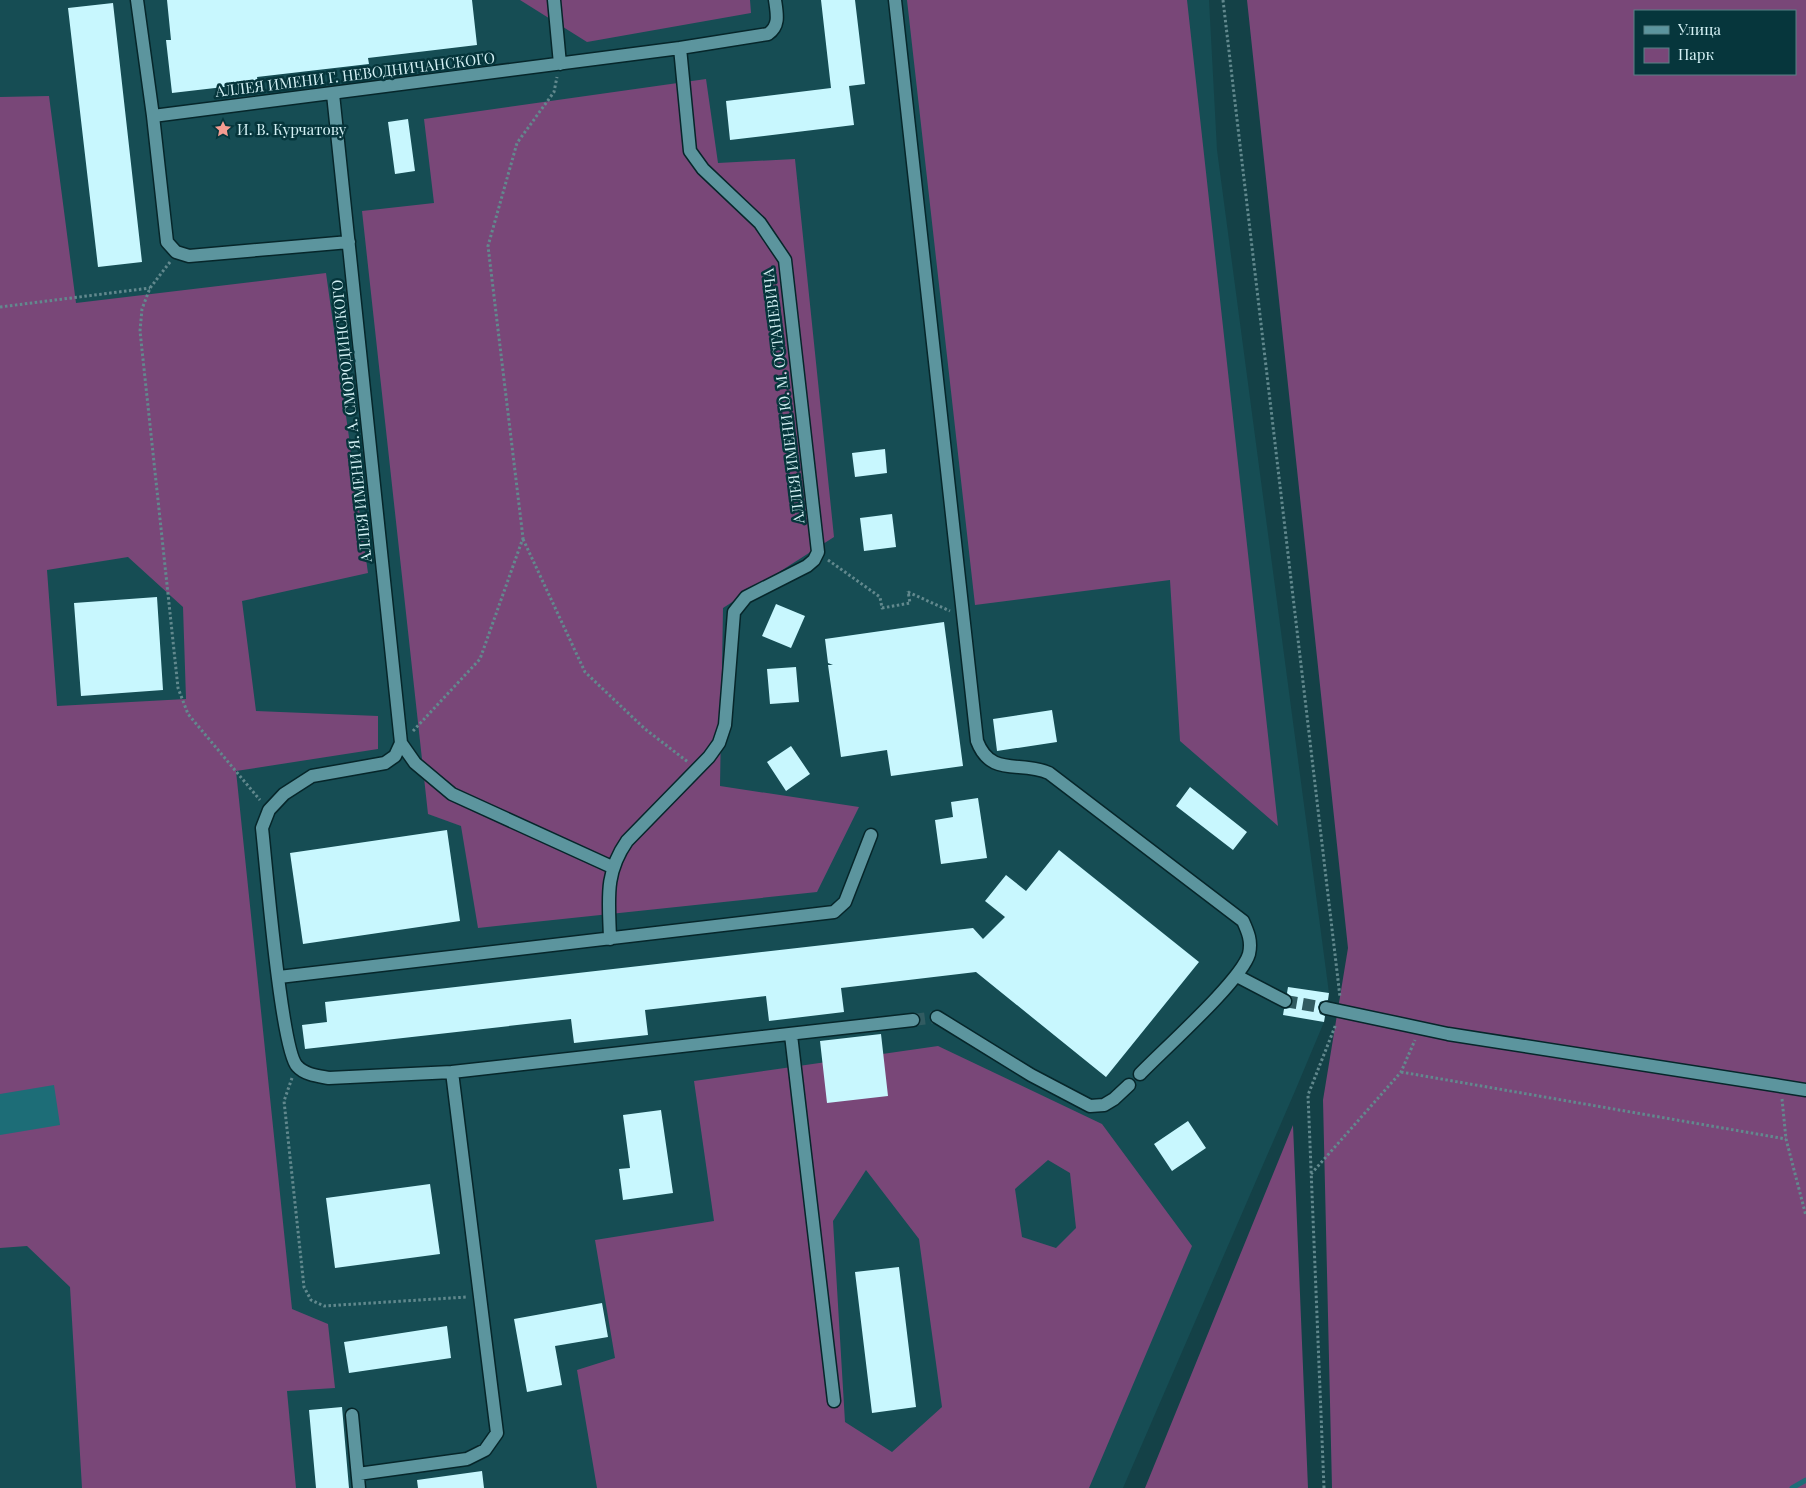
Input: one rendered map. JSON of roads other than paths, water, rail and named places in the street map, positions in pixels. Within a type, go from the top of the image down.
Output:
[{"type":"street","points":[[136,0],[153,116],[167,242],[176,252],[189,256],[349,242]]},
{"type":"street","points":[[554,0],[560,64]]},
{"type":"street","name":"АЛЛЕЯ ИМЕНИ Г. НЕВОДНИЧАНСКОГО","points":[[153,116],[560,64],[768,34],[774,30],[777,24],[775,0]]},
{"type":"street","points":[[895,0],[977,741],[983,755],[992,762],[1037,768],[1049,774],[1242,921],[1250,939],[1249,955],[1237,976],[1140,1074]]},
{"type":"street","name":"АЛЛЕЯ ИМЕНИ Ю. М. ОСТАНЕВИЧА","points":[[612,867],[627,841],[697,769],[719,743],[725,725],[734,612],[746,597],[807,566],[814,560],[818,552],[785,260],[760,223],[702,169],[690,151],[680,48]]},
{"type":"street","name":"АЛЛЕЯ ИМЕНИ Я. А. СМОРОДИНСКОГО","points":[[333,94],[401,743]]},
{"type":"street","points":[[401,743],[395,756],[385,763],[312,776],[284,794],[268,810],[262,828],[285,1032],[296,1065],[309,1074],[329,1078],[452,1072],[913,1020]]},
{"type":"street","points":[[401,743],[415,763],[452,794],[612,867],[608,887],[610,938]]},
{"type":"street","points":[[279,977],[834,912],[844,902],[871,835]]},
{"type":"street","points":[[1237,976],[1285,1001]]},
{"type":"street","points":[[1326,1008],[1420,1028],[1806,1090]]},
{"type":"street","points":[[937,1016],[1031,1075],[1090,1106],[1104,1105],[1114,1099],[1129,1085]]},
{"type":"street","points":[[791,1034],[834,1401]]},
{"type":"street","points":[[358,1474],[467,1459],[485,1450],[497,1433],[452,1072]]},
{"type":"street","points":[[352,1416],[359,1488]]},
{"type":"waterway","points":[[1792,1488],[1806,1480]]},
{"type":"tunnel","points":[[1285,1001],[1326,1008]]},
{"type":"tunnel","points":[[913,1020],[937,1017]]},
{"type":"place","name":"И. В. Курчатову","points":[[223,129]]}]
